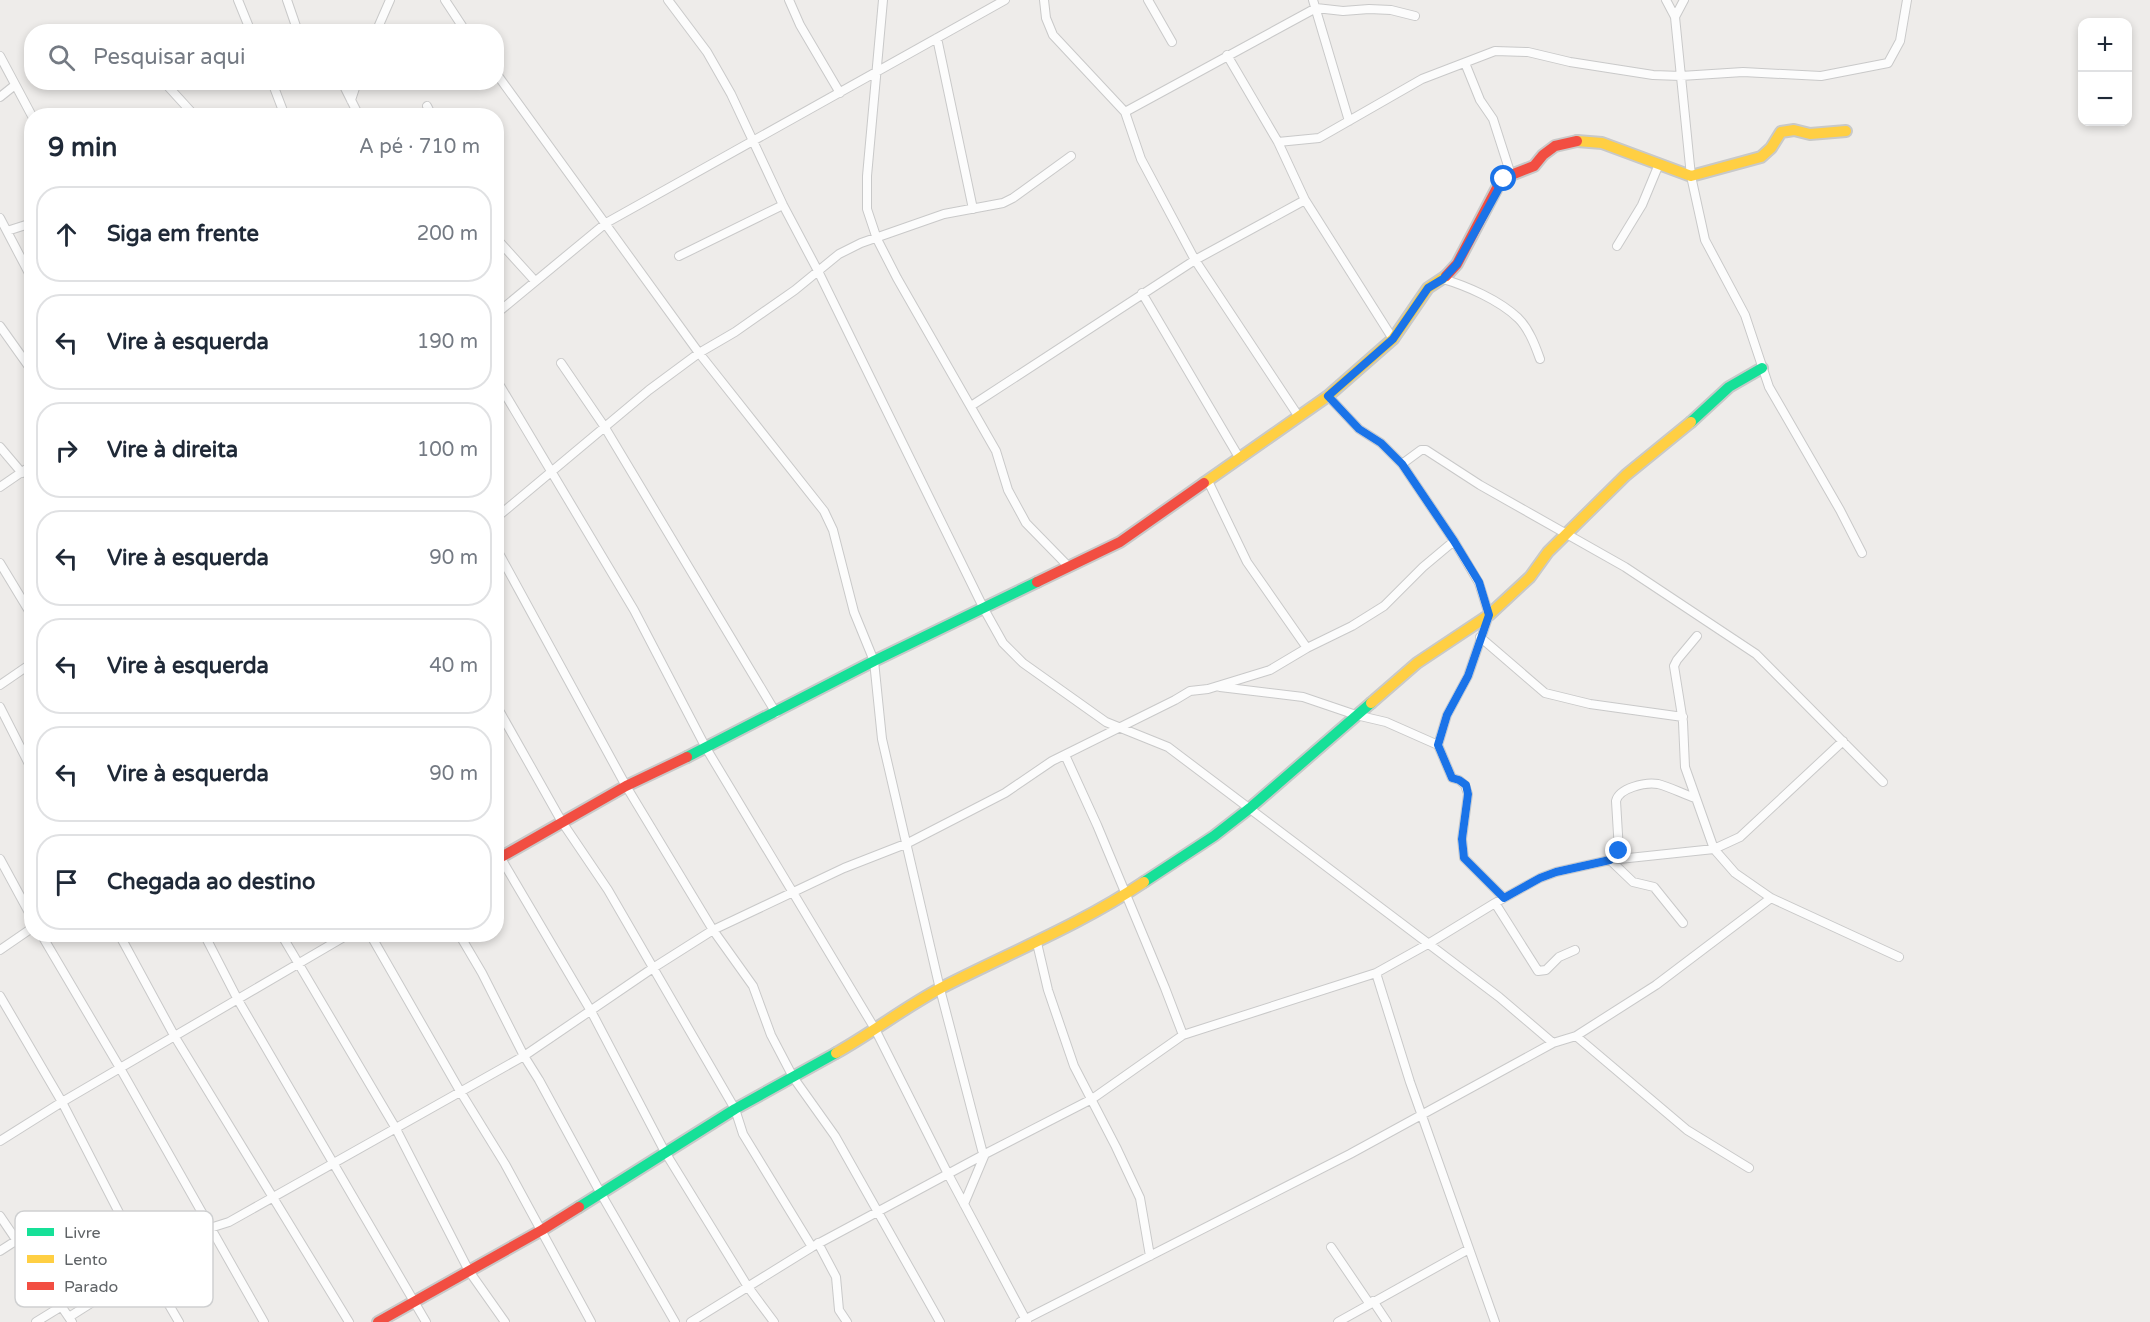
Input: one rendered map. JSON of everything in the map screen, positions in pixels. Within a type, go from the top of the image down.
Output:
[{"type":"street","points":[[238,0],[248,24]]},
{"type":"street","points":[[287,0],[295,24]]},
{"type":"street","points":[[380,24],[390,0]]},
{"type":"street","points":[[444,0],[460,24]]},
{"type":"street","points":[[668,0],[707,52],[1003,643],[1023,663],[1106,722],[1168,747],[1499,997],[1553,1043]]},
{"type":"street","points":[[789,0],[800,25],[840,93]]},
{"type":"street","points":[[883,0],[867,176],[867,209],[877,238],[897,278],[996,451],[1008,490],[1026,524],[1069,567]]},
{"type":"street","points":[[504,307],[606,222],[1005,0]]},
{"type":"street","points":[[1044,0],[1053,34],[1125,112],[1140,159],[1195,260],[1299,417]]},
{"type":"street","points":[[1148,0],[1172,42]]},
{"type":"street","points":[[1666,0],[1675,17],[1690,176],[1705,240],[1745,315],[1768,387],[1840,510],[1862,553]]},
{"type":"street","points":[[1675,17],[1684,0]]},
{"type":"street","points":[[1278,142],[1319,138],[1422,79],[1495,51],[1528,52],[1621,71],[1681,76],[1743,72],[1821,76],[1888,63],[1900,41],[1907,0]]},
{"type":"street","points":[[1125,112],[1314,4],[1343,10],[1391,10],[1415,16]]},
{"type":"street","points":[[1314,4],[1349,121]]},
{"type":"street","points":[[937,38],[973,209]]},
{"type":"street","points":[[1227,55],[1278,142],[1305,200],[1393,339]]},
{"type":"street","points":[[0,57],[28,108]]},
{"type":"street","points":[[1465,63],[1480,100],[1493,119],[1511,175]]},
{"type":"street","points":[[504,84],[699,353],[824,511],[833,530],[854,612],[874,661],[882,739],[908,843],[940,989],[982,1150],[985,1154]]},
{"type":"street","points":[[0,97],[15,85]]},
{"type":"street","points":[[171,90],[188,108]]},
{"type":"street","points":[[275,90],[282,108]]},
{"type":"street","points":[[346,90],[355,108]]},
{"type":"street","points":[[351,100],[354,90]]},
{"type":"street","points":[[504,853],[626,786],[706,748],[874,661],[1120,542],[1328,396],[1393,339],[1428,288],[1443,279],[1457,264],[1499,184],[1511,175],[1534,165],[1555,146],[1581,140],[1602,143],[1690,176],[1761,157],[1771,148],[1781,132],[1794,130],[1810,134],[1846,131]]},
{"type":"street","points":[[504,511],[604,426],[699,353],[735,333],[839,254],[861,243],[944,214],[1003,203],[1071,156]]},
{"type":"street","points":[[1617,246],[1642,205],[1659,164]]},
{"type":"street","points":[[971,406],[1195,260],[1305,200]]},
{"type":"street","points":[[679,256],[783,205]]},
{"type":"street","points":[[1,221],[24,264]]},
{"type":"street","points":[[7,231],[24,226]]},
{"type":"street","points":[[504,247],[535,281]]},
{"type":"street","points":[[1443,279],[1468,286],[1518,318],[1531,336],[1540,359]]},
{"type":"street","points":[[1142,293],[1240,459]]},
{"type":"street","points":[[0,326],[24,360]]},
{"type":"street","points":[[561,363],[604,426],[776,712]]},
{"type":"street","points":[[378,1322],[542,1230],[735,1109],[940,989],[1037,943],[1125,895],[1214,836],[1250,808],[1417,663],[1489,615],[1530,578],[1548,552],[1626,475],[1695,419],[1729,387],[1762,368]]},
{"type":"street","points":[[504,392],[634,610],[706,748],[875,1029],[1024,1321],[1350,1154],[1553,1043],[1576,1036],[1656,985],[1771,898]]},
{"type":"street","points":[[1328,396],[1359,429],[1381,443],[1402,464],[1479,582],[1489,615],[1468,676],[1447,715],[1438,745],[1452,778],[1466,785],[1468,794],[1462,839],[1464,858],[1504,898]]},
{"type":"street","points":[[0,447],[22,473],[0,488]]},
{"type":"street","points":[[1402,464],[1421,450],[1426,450],[1480,485],[1625,567],[1756,654],[1884,782]]},
{"type":"street","points":[[1208,481],[1247,562],[1307,648]]},
{"type":"street","points":[[213,1227],[229,1222],[333,1161],[524,1056],[713,930],[844,868],[908,843],[1005,793],[1065,755],[1190,691],[1270,670],[1307,648],[1352,626],[1384,606],[1423,567],[1454,541]]},
{"type":"street","points":[[0,563],[24,603]]},
{"type":"street","points":[[504,563],[626,786],[713,930],[753,986],[771,1035],[793,1077],[835,1136],[940,1322]]},
{"type":"street","points":[[1697,636],[1674,666],[1683,717],[1685,767],[1714,849],[1735,873],[1771,898],[1899,957]]},
{"type":"street","points":[[1480,637],[1545,693],[1590,704],[1683,717]]},
{"type":"street","points":[[0,685],[24,668]]},
{"type":"street","points":[[1216,686],[1303,697],[1356,715],[1386,722],[1438,745]]},
{"type":"street","points":[[0,707],[24,754]]},
{"type":"street","points":[[504,719],[562,822],[608,890],[735,1109],[743,1134],[836,1277],[839,1310],[847,1322]]},
{"type":"street","points":[[691,1322],[815,1245],[1092,1099],[1183,1035],[1376,973],[1495,903],[1540,878],[1556,872],[1610,860],[1714,849],[1740,837],[1843,741]]},
{"type":"street","points":[[1065,755],[1097,825],[1183,1035]]},
{"type":"street","points":[[1610,860],[1619,851],[1616,801],[1618,795],[1625,789],[1658,784],[1695,798]]},
{"type":"street","points":[[0,859],[24,903]]},
{"type":"street","points":[[1610,860],[1633,882],[1654,887],[1683,923]]},
{"type":"street","points":[[504,866],[591,1011],[665,1152],[748,1287],[774,1322]]},
{"type":"street","points":[[1495,903],[1538,971],[1546,970],[1559,957],[1575,950]]},
{"type":"street","points":[[0,950],[24,934]]},
{"type":"street","points":[[46,942],[200,1211]]},
{"type":"street","points":[[123,942],[175,1037],[349,1322]]},
{"type":"street","points":[[208,942],[238,1000],[426,1322]]},
{"type":"street","points":[[286,942],[395,1127],[469,1271],[505,1322]]},
{"type":"street","points":[[0,1141],[62,1102],[335,942]]},
{"type":"street","points":[[375,942],[460,1092],[505,1164],[591,1322]]},
{"type":"street","points":[[464,942],[524,1056],[675,1322]]},
{"type":"street","points":[[1037,943],[1048,990],[1074,1066],[1140,1198],[1150,1256]]},
{"type":"street","points":[[1376,973],[1422,1114],[1495,1322]]},
{"type":"street","points":[[0,996],[62,1102],[118,1211]]},
{"type":"street","points":[[1576,1036],[1687,1130],[1749,1168]]},
{"type":"street","points":[[964,1204],[985,1154]]},
{"type":"street","points":[[0,1216],[15,1237]]},
{"type":"street","points":[[213,1233],[264,1322]]},
{"type":"street","points":[[0,1251],[15,1241]]},
{"type":"street","points":[[1331,1247],[1387,1322]]},
{"type":"street","points":[[1338,1322],[1470,1249]]},
{"type":"street","points":[[36,1322],[60,1307]]},
{"type":"street","points":[[71,1319],[89,1307]]},
{"type":"street","points":[[170,1307],[179,1322]]},
{"type":"traffic: fast","points":[[1691,422],[1729,387],[1762,368]]},
{"type":"traffic: fast","points":[[687,757],[874,661],[1037,582]]},
{"type":"traffic: fast","points":[[1144,882],[1214,836],[1250,808],[1371,703]]},
{"type":"traffic: fast","points":[[579,1207],[735,1109],[836,1053]]},
{"type":"traffic: slow","points":[[1577,141],[1602,143],[1691,176],[1761,157],[1771,148],[1781,132],[1794,130],[1810,134],[1846,131]]},
{"type":"traffic: slow","points":[[1204,483],[1328,396],[1393,339],[1428,288],[1446,276]]},
{"type":"traffic: slow","points":[[1371,703],[1417,663],[1489,615],[1530,577],[1548,552],[1626,475],[1691,422]]},
{"type":"traffic: slow","points":[[836,1053],[941,988],[1095,912],[1144,882]]},
{"type":"traffic: jam","points":[[1446,276],[1457,264],[1499,184],[1511,175],[1534,166],[1555,146],[1577,141]]},
{"type":"traffic: jam","points":[[1037,582],[1120,542],[1204,483]]},
{"type":"traffic: jam","points":[[504,855],[626,786],[687,757]]},
{"type":"traffic: jam","points":[[378,1322],[579,1207]]},
{"type":"route","points":[[1504,179],[1499,184],[1457,264],[1443,279],[1428,288],[1393,339],[1328,396],[1359,429],[1381,443],[1402,464],[1479,582],[1489,615],[1468,676],[1447,715],[1438,745],[1452,778],[1466,785],[1468,794],[1462,839],[1464,858],[1504,898],[1556,872],[1610,860],[1619,851]]}]
